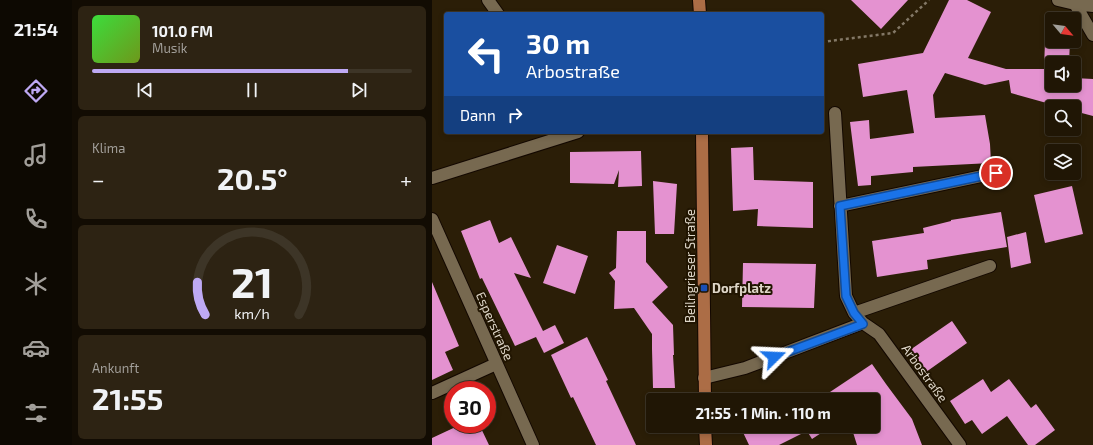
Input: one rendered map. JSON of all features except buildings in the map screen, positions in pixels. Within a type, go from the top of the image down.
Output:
[{"type":"main road","points":[[700,0],[700,12]]},
{"type":"main road","name":"Beilngrieser Straße","points":[[702,134],[705,393]]},
{"type":"main road","points":[[705,433],[706,445]]},
{"type":"street","points":[[488,0],[497,12]]},
{"type":"street","points":[[1058,0],[1093,6]]},
{"type":"street","points":[[1075,4],[1093,35]]},
{"type":"street","name":"Arbostraße","points":[[835,113],[846,296],[854,313],[863,324],[879,334],[960,445]]},
{"type":"street","points":[[432,178],[571,134]]},
{"type":"street","points":[[840,206],[996,173]]},
{"type":"street","name":"Esperstraße","points":[[432,219],[533,445]]},
{"type":"street","points":[[854,313],[990,266]]},
{"type":"street","points":[[704,378],[745,368],[863,324]]},
{"type":"street","points":[[432,393],[496,364]]},
{"type":"path","points":[[824,42],[893,33],[929,0]]},
{"type":"place","name":"Dorfplatz","points":[[704,288]]},
{"type":"route","points":[[774,357],[863,324],[854,313],[846,296],[840,206],[996,173]]}]
